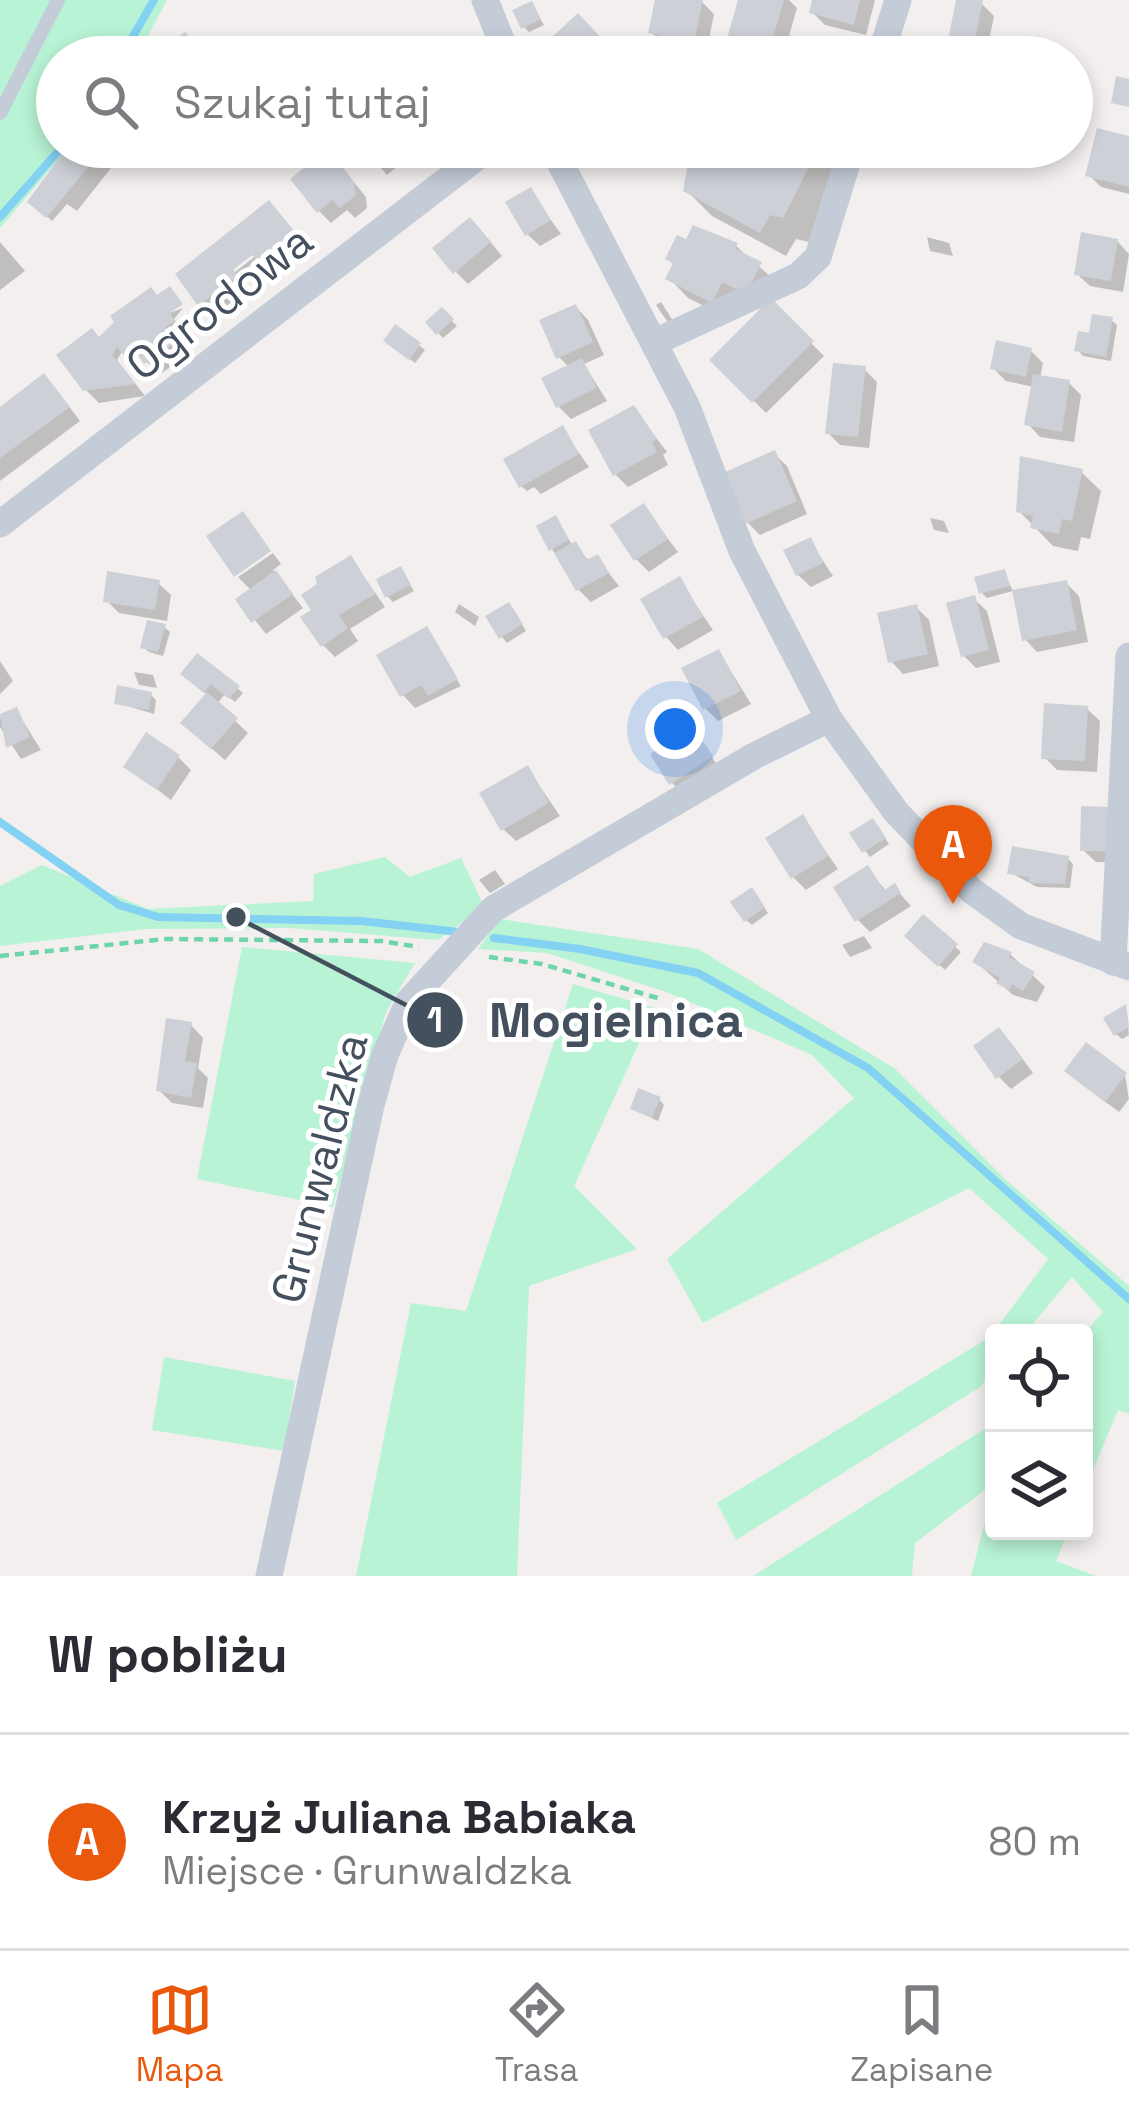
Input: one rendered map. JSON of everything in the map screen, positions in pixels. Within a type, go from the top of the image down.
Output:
[{"type":"street","points":[[485,0],[500,36]]},
{"type":"street","points":[[887,36],[898,0]]},
{"type":"street","name":"Ogrodowa","points":[[0,524],[463,168]]},
{"type":"street","points":[[562,168],[687,407],[742,551],[829,718],[896,812],[972,891],[1021,926],[1121,964],[1129,656]]},
{"type":"street","points":[[655,342],[798,276],[818,257],[846,168]]},
{"type":"street","name":"Grunwaldzka","points":[[268,1576],[385,1054],[409,1001],[493,909],[754,756],[829,718]]},
{"type":"lane","points":[[40,36],[58,0]]},
{"type":"lane","points":[[0,113],[36,43]]},
{"type":"path","points":[[0,956],[166,940],[380,941],[542,964],[661,999]]},
{"type":"green space","points":[[0,0],[167,0],[148,36],[36,36],[36,168],[51,168],[0,228]]},
{"type":"green space","points":[[385,857],[410,877],[461,858],[484,906],[438,940],[288,928],[146,929],[0,946],[0,886],[42,865],[148,909],[313,901],[314,874]]},
{"type":"green space","points":[[500,919],[698,949],[894,1068],[1005,1179],[1129,1286],[1129,1414],[1118,1410],[1093,1470],[1093,1324],[1103,1312],[1072,1277],[1033,1324],[1000,1324],[1048,1259],[969,1188],[703,1323],[667,1259],[854,1098],[812,1055],[669,993],[547,953],[478,949]]},
{"type":"green space","points":[[242,947],[415,963],[386,1012],[333,1207],[197,1179]]},
{"type":"green space","points":[[573,984],[655,1008],[574,1186],[637,1249],[529,1286],[517,1576],[356,1576],[411,1303],[466,1311]]},
{"type":"green space","points":[[985,1340],[985,1381],[980,1387],[736,1540],[717,1503]]},
{"type":"green space","points":[[164,1357],[295,1381],[284,1451],[152,1430]]},
{"type":"green space","points":[[985,1429],[985,1490],[915,1543],[912,1576],[753,1576]]},
{"type":"green space","points":[[985,1521],[985,1540],[1064,1540],[1056,1561],[1096,1576],[971,1576]]},
{"type":"building","points":[[655,0],[703,0],[695,36],[648,33]]},
{"type":"building","points":[[738,0],[784,0],[773,36],[728,36]]},
{"type":"building","points":[[812,0],[860,0],[854,25],[809,13]]},
{"type":"building","points":[[956,0],[983,0],[976,36],[949,36]]},
{"type":"building","points":[[532,1],[541,19],[521,29],[512,10]]},
{"type":"building","points":[[578,13],[599,36],[553,36]]},
{"type":"building","points":[[1116,76],[1129,79],[1129,107],[1111,103]]},
{"type":"building","points":[[1097,128],[1129,136],[1129,187],[1085,176],[1087,168],[1093,168]]},
{"type":"building","points":[[52,168],[88,168],[46,218],[27,202]]},
{"type":"building","points":[[304,168],[343,168],[354,182],[356,195],[340,208],[332,200],[317,213],[290,179]]},
{"type":"building","points":[[687,168],[808,168],[783,218],[770,215],[760,233],[683,191]]},
{"type":"building","points":[[531,187],[551,220],[525,236],[505,202]]},
{"type":"building","points":[[269,200],[295,232],[258,262],[252,255],[233,270],[238,276],[198,306],[175,274]]},
{"type":"building","points":[[470,217],[491,242],[453,274],[432,248]]},
{"type":"building","points":[[693,225],[738,243],[735,249],[762,262],[746,294],[722,282],[712,303],[665,279],[673,263],[665,259],[677,235],[686,239]]},
{"type":"building","points":[[1081,232],[1118,239],[1111,281],[1074,275]]},
{"type":"building","points":[[170,286],[183,304],[170,313],[175,321],[165,327],[176,342],[144,364],[134,349],[124,356],[117,347],[112,355],[136,384],[83,391],[56,355],[92,328],[99,337],[114,322],[110,316],[151,287],[157,295]]},
{"type":"building","points":[[771,298],[814,341],[752,403],[709,360]]},
{"type":"building","points":[[576,304],[593,342],[556,359],[539,320]]},
{"type":"building","points":[[442,307],[454,319],[436,335],[425,322]]},
{"type":"building","points":[[1092,314],[1113,317],[1106,357],[1074,351],[1078,331],[1089,333]]},
{"type":"building","points":[[395,324],[421,343],[409,360],[383,341]]},
{"type":"building","points":[[996,340],[1032,348],[1026,377],[990,369]]},
{"type":"building","points":[[582,358],[597,388],[556,408],[541,378]]},
{"type":"building","points":[[833,363],[866,366],[858,437],[825,434]]},
{"type":"building","points":[[44,373],[70,407],[0,458],[0,407]]},
{"type":"building","points":[[1033,374],[1070,380],[1062,432],[1024,425]]},
{"type":"building","points":[[634,405],[657,439],[652,442],[657,452],[613,476],[588,430]]},
{"type":"building","points":[[563,425],[579,454],[519,488],[503,459]]},
{"type":"building","points":[[775,450],[797,501],[745,524],[723,473]]},
{"type":"building","points":[[1020,456],[1083,469],[1072,521],[1062,519],[1059,534],[1030,528],[1033,516],[1016,512]]},
{"type":"building","points":[[644,503],[668,539],[634,561],[610,525]]},
{"type":"building","points":[[243,511],[271,551],[234,577],[206,536]]},
{"type":"building","points":[[556,515],[569,540],[549,551],[536,526]]},
{"type":"building","points":[[811,537],[823,563],[796,576],[783,550]]},
{"type":"building","points":[[576,541],[587,560],[598,554],[609,573],[576,591],[554,553]]},
{"type":"building","points":[[351,555],[375,594],[339,615],[348,628],[321,647],[300,617],[311,610],[301,595],[317,584],[315,577]]},
{"type":"building","points":[[401,566],[411,585],[385,598],[376,579]]},
{"type":"building","points":[[1005,569],[1010,586],[979,594],[974,577]]},
{"type":"building","points":[[276,570],[293,594],[251,623],[235,599]]},
{"type":"building","points":[[107,571],[160,580],[155,610],[103,602]]},
{"type":"building","points":[[680,576],[703,617],[663,639],[640,599]]},
{"type":"building","points":[[1067,580],[1077,630],[1022,641],[1012,590]]},
{"type":"building","points":[[975,595],[989,650],[961,657],[946,603]]},
{"type":"building","points":[[509,602],[523,624],[499,639],[485,616]]},
{"type":"building","points":[[917,604],[928,654],[888,663],[877,613]]},
{"type":"building","points":[[147,620],[166,624],[158,652],[140,648]]},
{"type":"building","points":[[427,626],[458,679],[428,696],[421,685],[400,697],[376,655]]},
{"type":"building","points":[[719,649],[741,691],[703,710],[681,668]]},
{"type":"building","points":[[197,653],[240,686],[229,699],[211,684],[204,693],[180,674]]},
{"type":"building","points":[[117,685],[152,692],[149,710],[114,704]]},
{"type":"building","points":[[207,692],[238,718],[211,749],[180,723]]},
{"type":"building","points":[[1044,703],[1088,706],[1085,761],[1041,759]]},
{"type":"building","points":[[17,707],[30,737],[6,748],[0,714]]},
{"type":"building","points":[[693,726],[713,756],[669,785],[650,754]]},
{"type":"building","points":[[146,732],[180,755],[157,790],[123,767]]},
{"type":"building","points":[[528,765],[549,803],[501,831],[479,793]]},
{"type":"building","points":[[1081,806],[1110,807],[1109,851],[1080,851]]},
{"type":"building","points":[[803,814],[828,856],[791,879],[765,838]]},
{"type":"building","points":[[873,818],[886,838],[862,853],[849,833]]},
{"type":"building","points":[[1012,846],[1069,856],[1065,884],[1028,883],[1029,877],[1007,874]]},
{"type":"building","points":[[868,865],[884,890],[895,883],[901,893],[855,922],[833,887]]},
{"type":"building","points":[[752,887],[765,907],[744,922],[730,902]]},
{"type":"building","points":[[923,914],[958,944],[938,967],[904,936]]},
{"type":"building","points":[[984,942],[1012,952],[1009,957],[1035,972],[1023,991],[996,983],[1000,978],[972,962]]},
{"type":"building","points":[[1126,1004],[1129,1027],[1114,1036],[1103,1018]]},
{"type":"building","points":[[166,1018],[192,1022],[185,1061],[197,1063],[191,1098],[156,1091]]},
{"type":"building","points":[[999,1027],[1023,1059],[996,1079],[973,1046]]},
{"type":"building","points":[[1086,1042],[1127,1073],[1105,1102],[1064,1071]]},
{"type":"building","points":[[638,1088],[661,1097],[652,1118],[630,1109]]},
{"type":"waterway","points":[[133,36],[154,0]]},
{"type":"waterway","points":[[0,217],[43,168]]},
{"type":"waterway","points":[[0,822],[119,905],[158,917],[362,921],[458,932]]},
{"type":"waterway","points":[[494,938],[580,949],[698,973],[868,1068],[1129,1299]]},
{"type":"place","name":"Krzyż Juliana Babiaka","points":[[953,904]]},
{"type":"place","name":"Mogielnica","points":[[236,917]]}]
